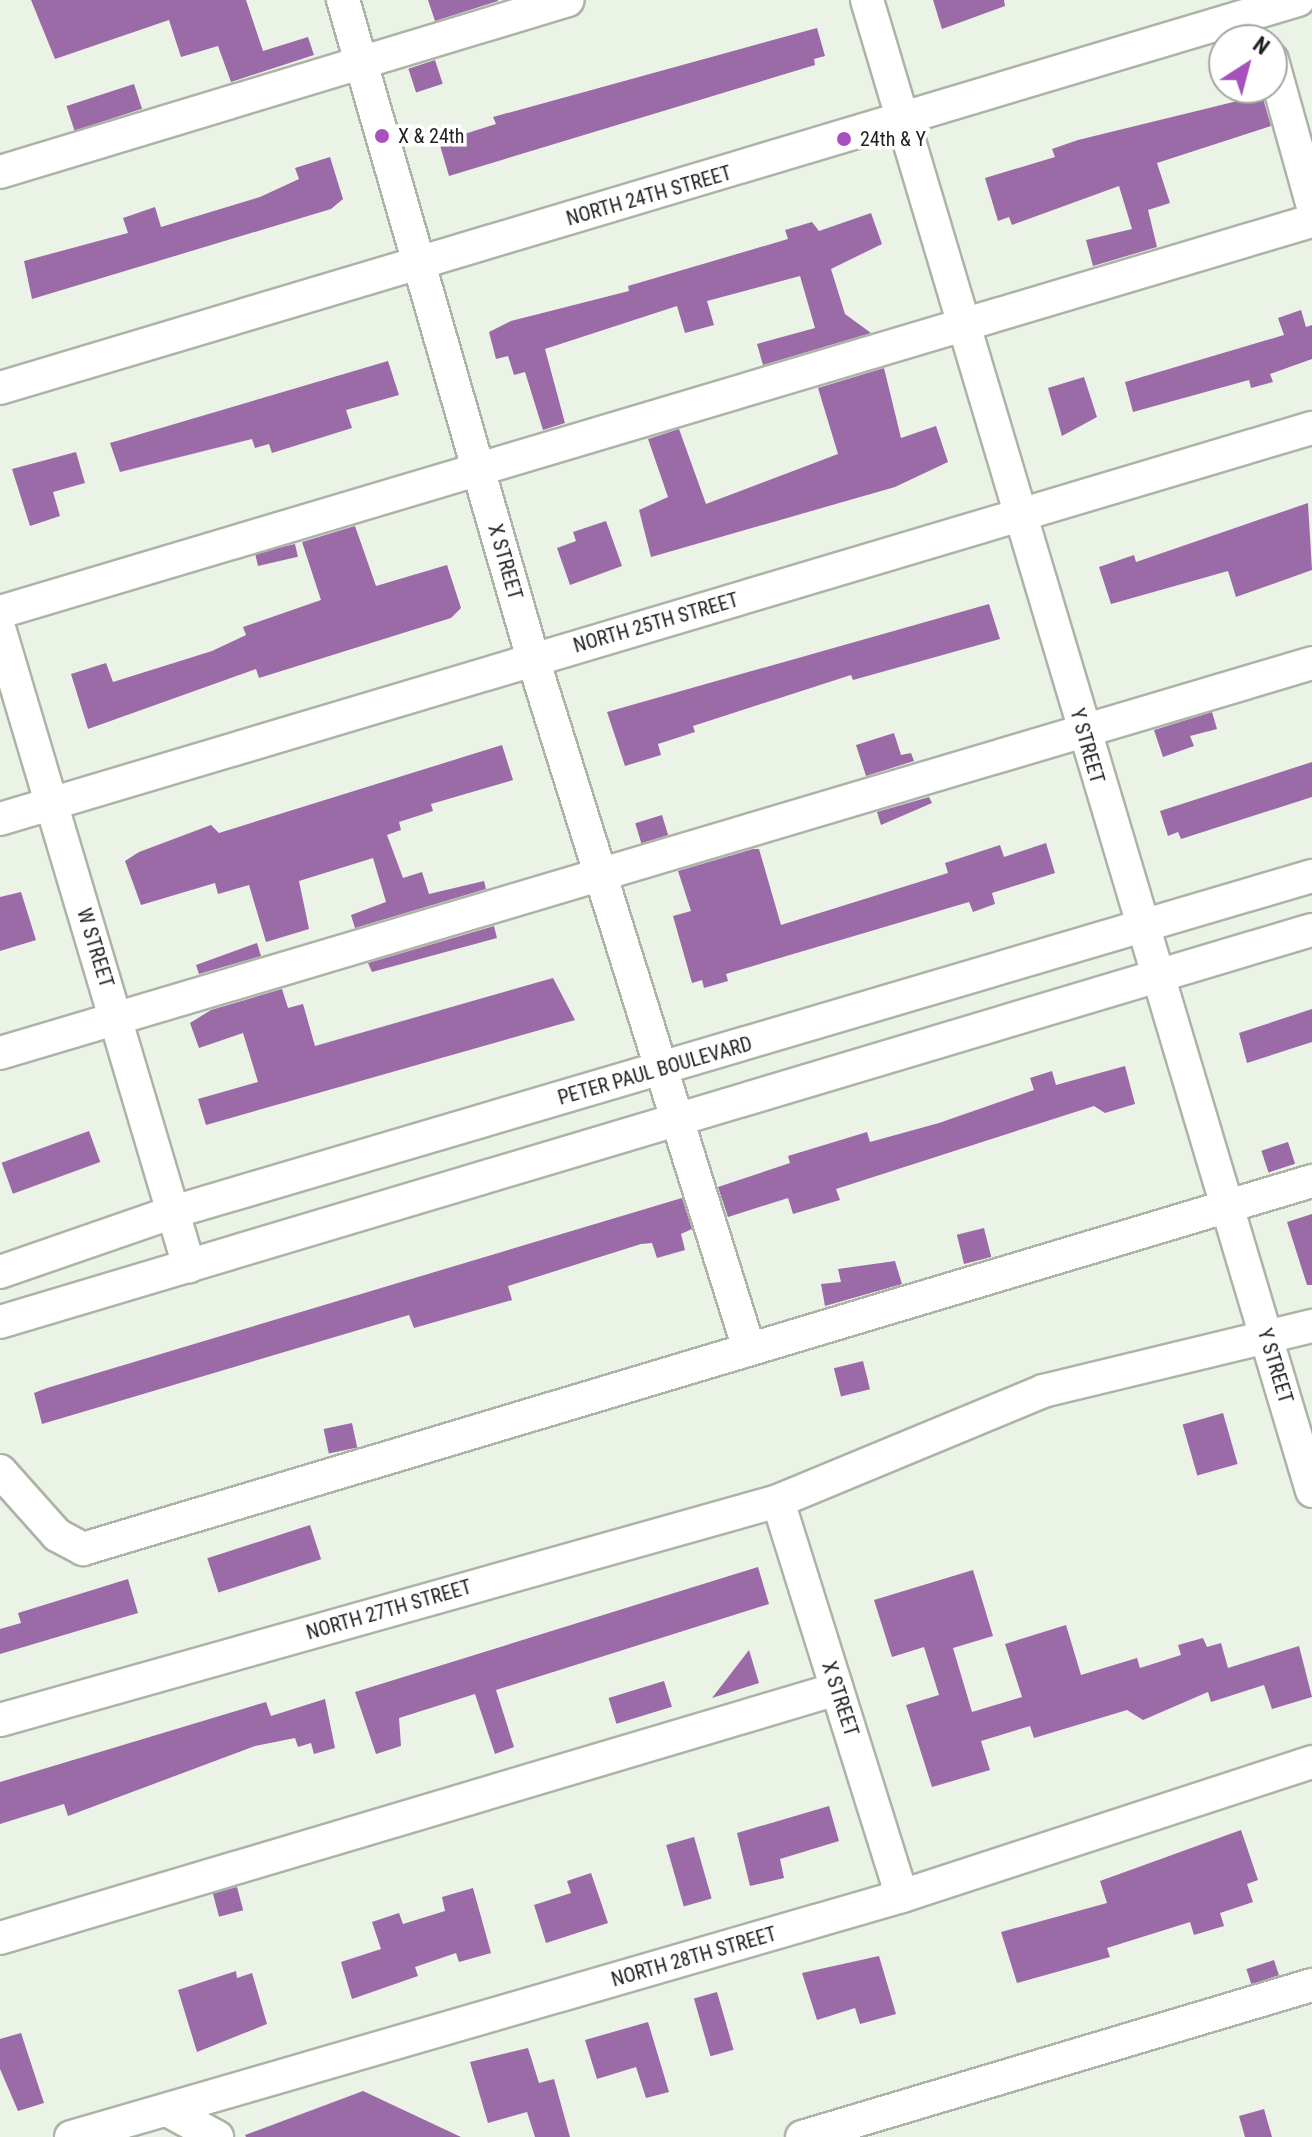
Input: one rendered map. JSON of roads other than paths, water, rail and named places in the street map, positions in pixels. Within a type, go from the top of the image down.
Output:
[{"type":"street","name":"X STREET","points":[[343,0],[533,659],[749,1349]]},
{"type":"street","points":[[0,172],[568,0]]},
{"type":"street","name":"Y STREET","points":[[867,0],[1155,977],[1312,1491]]},
{"type":"street","name":"NORTH 24TH STREET","points":[[0,388],[418,262],[1260,17],[1298,0]]},
{"type":"street","points":[[1284,104],[1312,203]]},
{"type":"street","points":[[0,612],[1312,221]]},
{"type":"street","name":"NORTH 25TH STREET","points":[[0,819],[533,659],[1021,518],[1312,428]]},
{"type":"street","name":"W STREET","points":[[0,631],[189,1266]]},
{"type":"street","points":[[0,1053],[1312,663]]},
{"type":"street","name":"PETER PAUL BOULEVARD","points":[[0,1272],[173,1212],[1141,929],[1312,876]]},
{"type":"street","points":[[0,1322],[1312,930]]},
{"type":"street","points":[[0,1471],[57,1535],[83,1549],[1312,1181]]},
{"type":"street","points":[[1268,1339],[1312,1326]]},
{"type":"street","name":"NORTH 27TH STREET","points":[[0,1720],[778,1501],[1043,1391],[1268,1339]]},
{"type":"street","name":"X STREET","points":[[778,1501],[902,1896]]},
{"type":"street","points":[[0,1938],[837,1689]]},
{"type":"street","name":"NORTH 28TH STREET","points":[[71,2137],[902,1896],[1312,1762]]},
{"type":"street","points":[[802,2137],[1312,1985]]},
{"type":"street","points":[[167,2110],[217,2137]]},
{"type":"place","name":"X & 24th","points":[[382,136]]},
{"type":"place","name":"24th & Y","points":[[844,139]]}]
